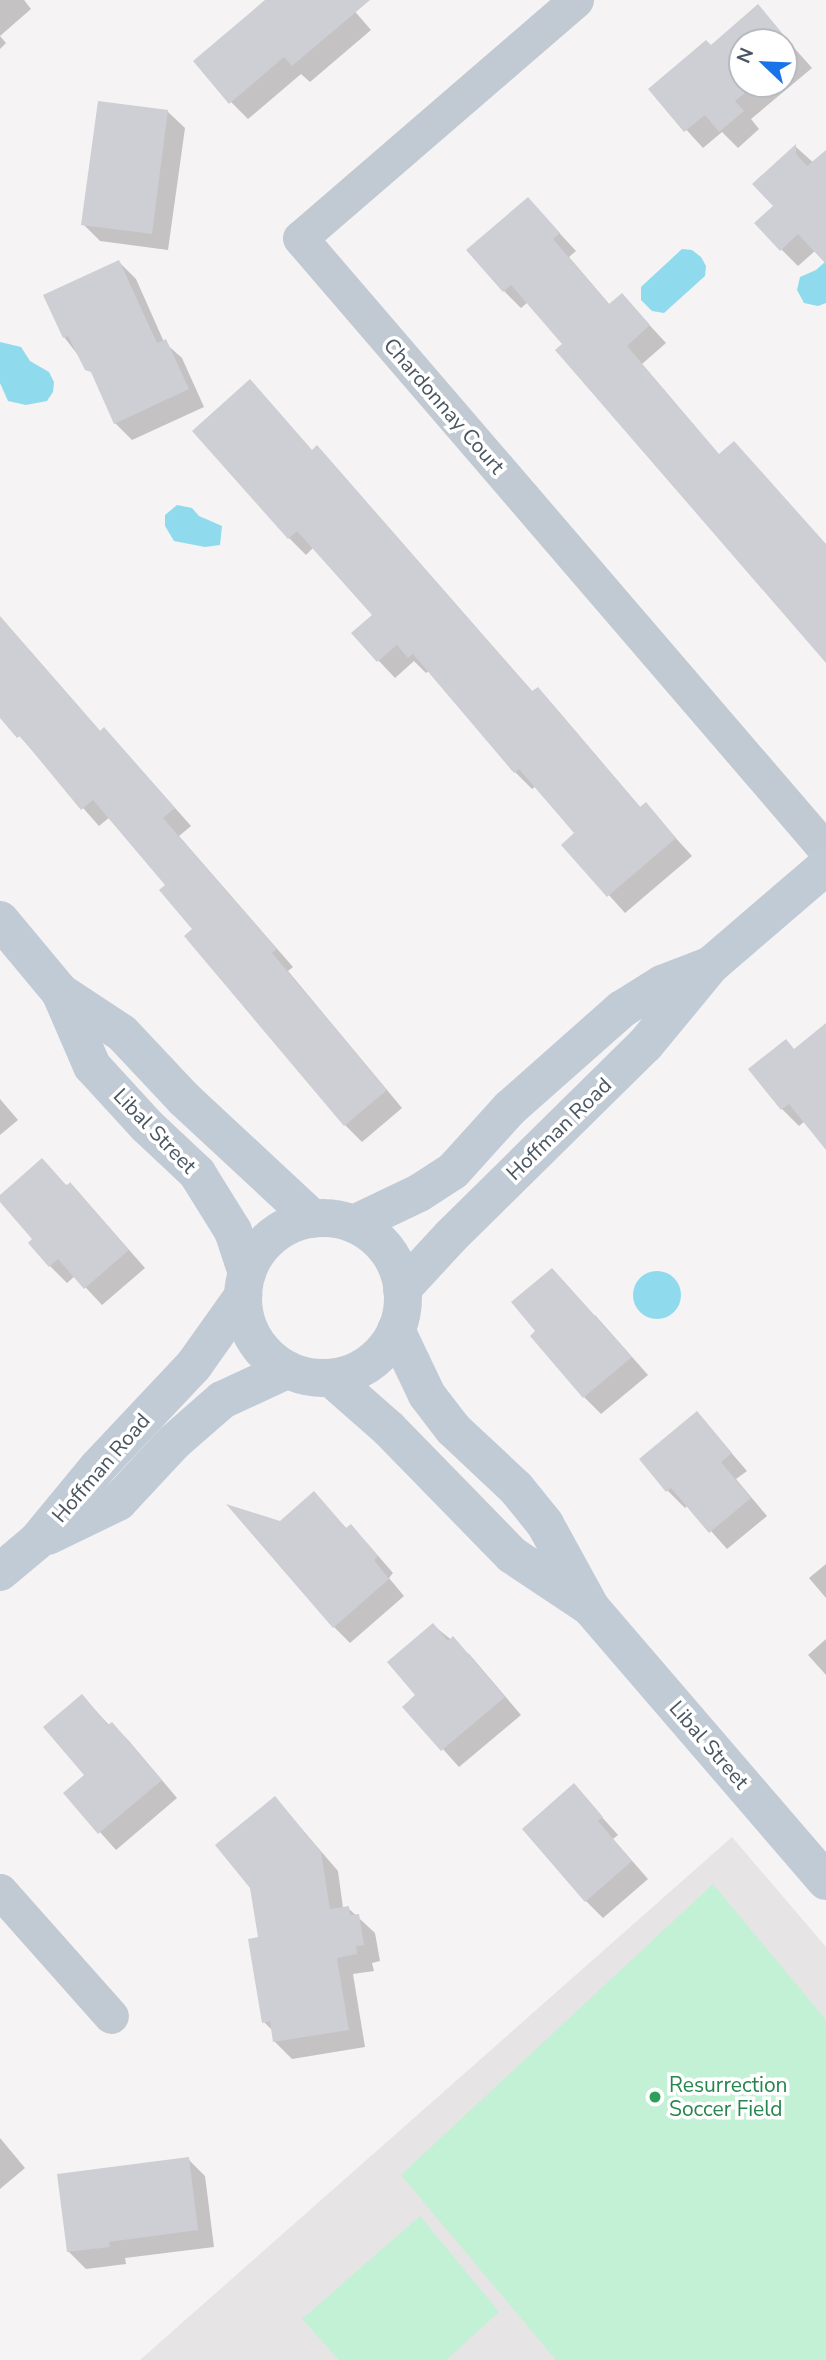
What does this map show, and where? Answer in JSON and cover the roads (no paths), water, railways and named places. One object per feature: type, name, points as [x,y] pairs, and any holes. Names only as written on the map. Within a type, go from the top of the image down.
[{"type":"street","name":"Chardonnay Court","points":[[576,0],[300,238],[826,850]]},
{"type":"street","name":"Hoffman Road","points":[[402,1289],[451,1236],[645,1045],[711,965],[826,866]]},
{"type":"street","name":"Libal Street","points":[[0,920],[60,992],[92,1066],[147,1126],[197,1173],[233,1231],[245,1285]]},
{"type":"street","name":"Hoffman Road","points":[[354,1224],[419,1193],[453,1171],[510,1108],[622,1009],[662,984],[711,965]]},
{"type":"street","name":"Libal Street","points":[[60,992],[122,1032],[184,1099],[313,1219]]},
{"type":"street","points":[[313,1219],[334,1219],[354,1224],[373,1235],[387,1250],[398,1269],[402,1310],[396,1330],[385,1348],[370,1363],[331,1378],[308,1377],[287,1370],[268,1357],[254,1339],[246,1318],[245,1285],[257,1253],[272,1236],[291,1224],[313,1219]]},
{"type":"street","name":"Hoffman Road","points":[[0,1572],[37,1541],[98,1467],[194,1365],[245,1285]]},
{"type":"street","name":"Libal Street","points":[[396,1330],[427,1395],[453,1429],[516,1488],[545,1524],[591,1608],[826,1881]]},
{"type":"street","name":"Hoffman Road","points":[[37,1541],[118,1502],[174,1443],[222,1400],[287,1370]]},
{"type":"street","name":"Libal Street","points":[[331,1378],[389,1429],[512,1555],[591,1608]]},
{"type":"street","points":[[0,1891],[111,2016]]},
{"type":"water","points":[[682,249],[692,250],[701,257],[706,266],[705,276],[664,313],[652,311],[641,300],[641,287]]},
{"type":"water","points":[[826,261],[826,303],[818,306],[804,303],[797,290],[800,277],[816,270]]},
{"type":"water","points":[[0,342],[21,347],[30,361],[49,372],[54,382],[53,392],[47,401],[26,405],[8,401],[0,383]]},
{"type":"water","points":[[177,505],[192,508],[199,516],[222,526],[220,545],[205,547],[174,541],[165,526],[165,515]]},
{"type":"water","points":[[657,1271],[674,1278],[681,1295],[674,1312],[657,1319],[640,1312],[633,1295],[640,1278]]},
{"type":"place","name":"Resurrection Soccer Field","points":[[655,2097]]}]
